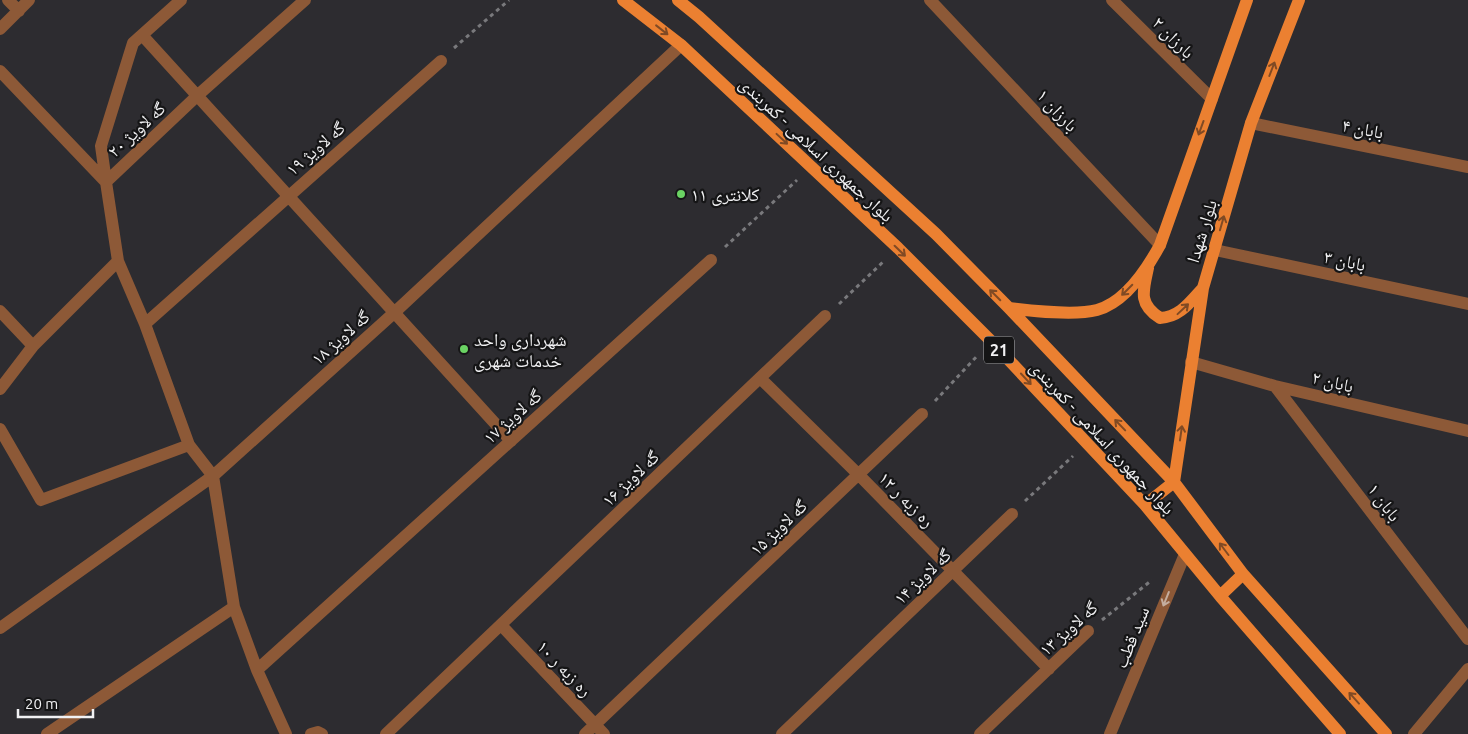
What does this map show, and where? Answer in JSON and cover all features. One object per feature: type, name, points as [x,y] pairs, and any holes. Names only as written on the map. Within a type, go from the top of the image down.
[{"type":"main road","name":"بلوار جمهوری اسلامی - کمربندی","points":[[623,0],[681,45],[898,248],[991,341],[1145,505],[1220,596],[1340,734]]},
{"type":"main road","name":"بلوار جمهوری اسلامی - کمربندی","points":[[678,0],[699,17],[936,234],[1009,308],[1174,482],[1243,574],[1386,734]]},
{"type":"main road","name":"بلوار شهدا","points":[[1009,308],[1053,313],[1097,310],[1118,298],[1148,268],[1160,245],[1247,0]]},
{"type":"main road","name":"بلوار شهدا","points":[[1174,482],[1202,288],[1215,250],[1251,123],[1299,0]]},
{"type":"main road","points":[[1148,268],[1142,293],[1146,307],[1160,318],[1172,318],[1181,312],[1202,288]]},
{"type":"main road","points":[[1145,505],[1174,482]]},
{"type":"main road","points":[[1220,596],[1243,574]]},
{"type":"street","points":[[8,0],[19,11]]},
{"type":"street","points":[[0,29],[29,0]]},
{"type":"street","points":[[181,0],[133,43],[101,146],[106,182],[118,260],[145,324],[189,445],[213,476],[234,607],[257,670],[286,734]]},
{"type":"street","name":"گه لاویژ ۲۰","points":[[0,71],[106,182],[198,95],[305,0]]},
{"type":"street","name":"بارزان ۱","points":[[930,0],[1160,245]]},
{"type":"street","name":"بارزان ۲","points":[[1112,0],[1212,99]]},
{"type":"street","points":[[142,35],[289,194],[511,441]]},
{"type":"street","name":"گه لاویژ ۱۸","points":[[0,628],[213,476],[395,312],[681,45]]},
{"type":"street","name":"۱۹ گه لاویژ","points":[[145,324],[441,60]]},
{"type":"street","name":"بابان ۴","points":[[1251,123],[1468,167]]},
{"type":"street","name":"بابان ۳","points":[[1215,250],[1468,304]]},
{"type":"street","points":[[0,389],[33,346],[118,260]]},
{"type":"street","name":"گه لاویژ ۱۷","points":[[257,670],[711,260]]},
{"type":"street","points":[[0,311],[33,346]]},
{"type":"street","name":"۱۶ گه لاویژ","points":[[386,734],[825,316]]},
{"type":"street","name":"بابان ۲","points":[[1191,362],[1275,386],[1468,431]]},
{"type":"street","name":"ره زبه ر ۱۲","points":[[760,378],[859,475],[1049,669]]},
{"type":"street","name":"بابان ۱","points":[[1275,386],[1468,639]]},
{"type":"street","name":"گه لاویژ ۱۵","points":[[585,734],[600,729],[922,414]]},
{"type":"street","points":[[0,430],[41,500],[189,445]]},
{"type":"street","name":"گه لاویژ ۱۴","points":[[782,734],[1012,514]]},
{"type":"street","name":"سید قطب","points":[[1110,734],[1185,554]]},
{"type":"street","points":[[47,734],[234,607]]},
{"type":"street","name":"ره زبه ر ۱۰","points":[[500,625],[600,729]]},
{"type":"street","name":"گه لاویژ ۱۳","points":[[980,734],[1088,631]]},
{"type":"street","points":[[1414,734],[1468,669]]},
{"type":"street","points":[[311,734],[318,732],[322,734]]},
{"type":"path","points":[[441,60],[509,0]]},
{"type":"path","points":[[711,260],[811,166]]},
{"type":"path","points":[[825,316],[898,248]]},
{"type":"path","points":[[922,414],[991,341]]},
{"type":"path","points":[[1012,514],[1086,443]]},
{"type":"path","name":"گه لاویژ ۱۳","points":[[1088,631],[1155,578]]},
{"type":"place","name":"کلانتری ۱۱","points":[[681,194]]},
{"type":"place","name":"شهرداری واحد خدمات شهری","points":[[464,349]]}]
